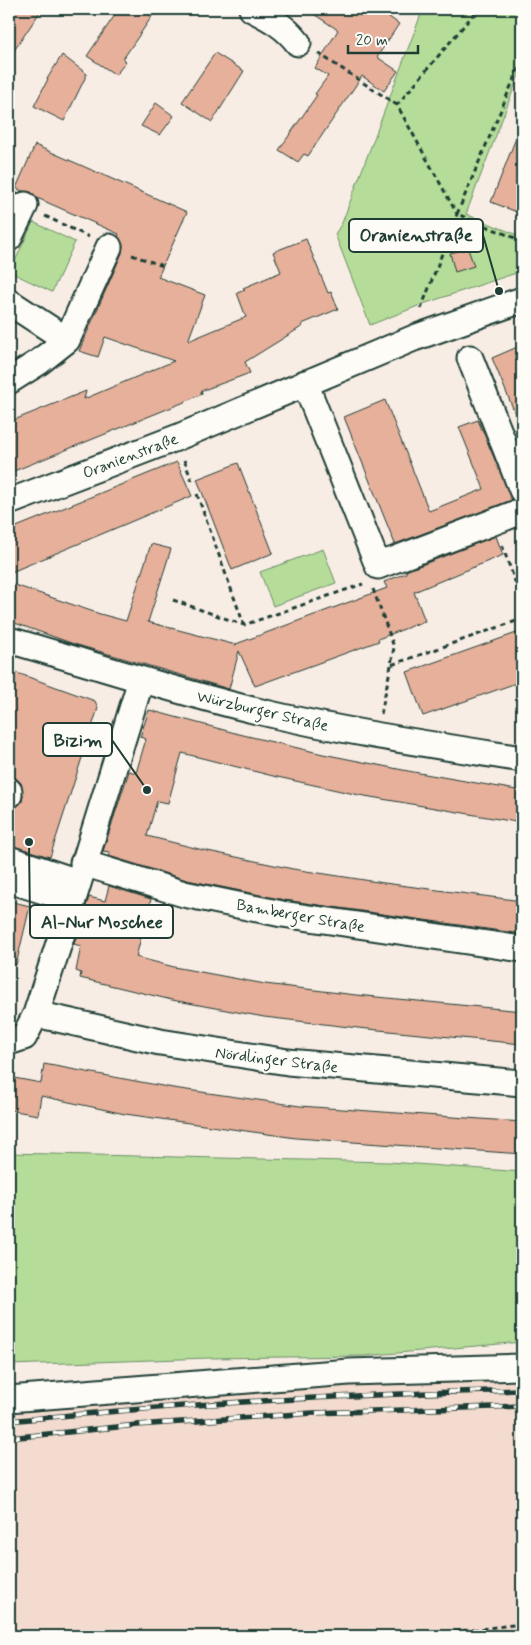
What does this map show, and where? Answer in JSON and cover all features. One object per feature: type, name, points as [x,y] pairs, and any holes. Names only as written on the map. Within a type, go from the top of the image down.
[{"type":"street","points":[[252,9],[278,22],[298,43]]},
{"type":"street","points":[[9,238],[25,205]]},
{"type":"street","points":[[9,381],[40,362],[67,340],[109,247]]},
{"type":"street","name":"Oranienstraße","points":[[9,502],[176,438],[305,382],[414,338],[522,300]]},
{"type":"street","points":[[9,302],[67,340]]},
{"type":"street","points":[[470,358],[522,490]]},
{"type":"street","points":[[305,382],[378,566],[522,511]]},
{"type":"street","name":"Würzburger Straße","points":[[9,640],[141,680],[258,711],[378,736],[522,759]]},
{"type":"street","points":[[16,1040],[36,1014],[141,680]]},
{"type":"street","points":[[9,860],[78,882]]},
{"type":"street","points":[[9,880],[78,882]]},
{"type":"street","name":"Bamberger Straße","points":[[78,882],[184,894],[282,914],[522,949]]},
{"type":"street","name":"Nördlinger Straße","points":[[36,1014],[160,1042],[288,1062],[522,1082]]},
{"type":"street","points":[[9,1399],[349,1372],[522,1367]]},
{"type":"path","points":[[397,105],[478,9]]},
{"type":"path","points":[[298,43],[324,56],[397,105],[456,214],[522,241]]},
{"type":"path","points":[[414,338],[419,314],[456,214],[522,60]]},
{"type":"path","points":[[197,494],[244,625]]},
{"type":"path","points":[[494,523],[522,601]]},
{"type":"path","points":[[173,600],[244,625],[370,582],[394,647],[378,736]]},
{"type":"path","points":[[391,665],[522,620]]},
{"type":"path","points":[[419,1636],[522,1624]]},
{"type":"shaded area","points":[[522,1380],[522,1636],[9,1636],[9,1411],[248,1387]]},
{"type":"green space","points":[[423,9],[522,9],[522,67],[466,214],[522,237],[522,271],[423,304],[370,325],[335,234],[342,223]]},
{"type":"green space","points":[[33,222],[75,242],[52,292],[10,272]]},
{"type":"green space","points":[[323,549],[336,583],[273,606],[260,572]]},
{"type":"green space","points":[[9,1153],[389,1162],[522,1172],[522,1342],[363,1356],[209,1358],[9,1365]]},
{"type":"building","points":[[9,9],[42,9],[9,58]]},
{"type":"building","points":[[119,9],[157,9],[123,59],[126,61],[116,75],[87,56]]},
{"type":"building","points":[[306,9],[378,9],[399,24],[377,57],[398,71],[384,91],[362,76],[308,156],[304,154],[298,162],[279,150],[328,76],[315,68],[338,30]]},
{"type":"building","points":[[215,53],[244,71],[212,122],[182,102]]},
{"type":"building","points":[[62,55],[87,74],[64,121],[34,106],[47,79]]},
{"type":"building","points":[[156,103],[174,116],[160,135],[141,126]]},
{"type":"building","points":[[522,125],[522,214],[491,202]]},
{"type":"building","points":[[35,145],[187,212],[158,277],[205,295],[188,341],[246,317],[237,293],[245,290],[243,288],[281,272],[273,252],[306,239],[328,293],[331,292],[338,309],[302,324],[303,326],[245,362],[250,373],[201,391],[202,394],[182,403],[9,473],[9,422],[86,391],[84,399],[174,361],[105,337],[98,357],[79,351],[122,253],[123,245],[118,236],[119,234],[37,198],[31,192],[16,188]]},
{"type":"building","points":[[468,249],[474,266],[455,272],[450,253]]},
{"type":"building","points":[[522,345],[522,430],[492,358]]},
{"type":"building","points":[[385,400],[429,511],[484,489],[459,427],[478,420],[512,500],[395,544],[344,417]]},
{"type":"building","points":[[177,462],[192,496],[9,573],[9,530]]},
{"type":"building","points":[[238,463],[273,553],[232,570],[197,479]]},
{"type":"building","points":[[496,536],[503,555],[414,592],[425,621],[378,639],[379,641],[255,686],[239,651],[229,689],[74,644],[9,621],[9,583],[126,621],[151,544],[171,549],[148,622],[236,645],[387,588],[384,582],[406,573],[406,571]]},
{"type":"building","points":[[522,631],[522,681],[423,716],[407,672]]},
{"type":"building","points":[[9,670],[95,701],[98,708],[50,857],[9,845],[9,831],[16,807],[22,802],[23,795],[21,783],[16,778],[9,777]]},
{"type":"building","points":[[149,710],[323,754],[522,791],[522,823],[359,795],[182,753],[168,803],[157,801],[147,836],[293,869],[522,901],[522,934],[284,900],[187,880],[109,856],[110,852],[103,851],[129,771],[136,773],[146,739],[140,737]]},
{"type":"building","points":[[109,886],[151,899],[136,957],[174,967],[265,984],[522,1011],[522,1044],[264,1017],[172,1000],[80,978],[81,973],[76,971],[81,946],[74,944],[89,897],[105,901]]},
{"type":"building","points":[[9,901],[30,906],[16,965],[9,964]]},
{"type":"building","points":[[44,1064],[173,1088],[300,1106],[522,1122],[522,1154],[296,1138],[125,1114],[41,1096],[38,1115],[9,1110],[9,1077],[41,1083]]},
{"type":"railway","points":[[9,1421],[266,1401],[522,1390]]},
{"type":"railway","points":[[9,1438],[137,1425],[313,1413],[522,1406]]},
{"type":"place","name":"Oranienstraße","points":[[499,291]]},
{"type":"place","name":"Bizim","points":[[147,790]]},
{"type":"place","name":"Al-Nur Moschee","points":[[29,842]]}]
